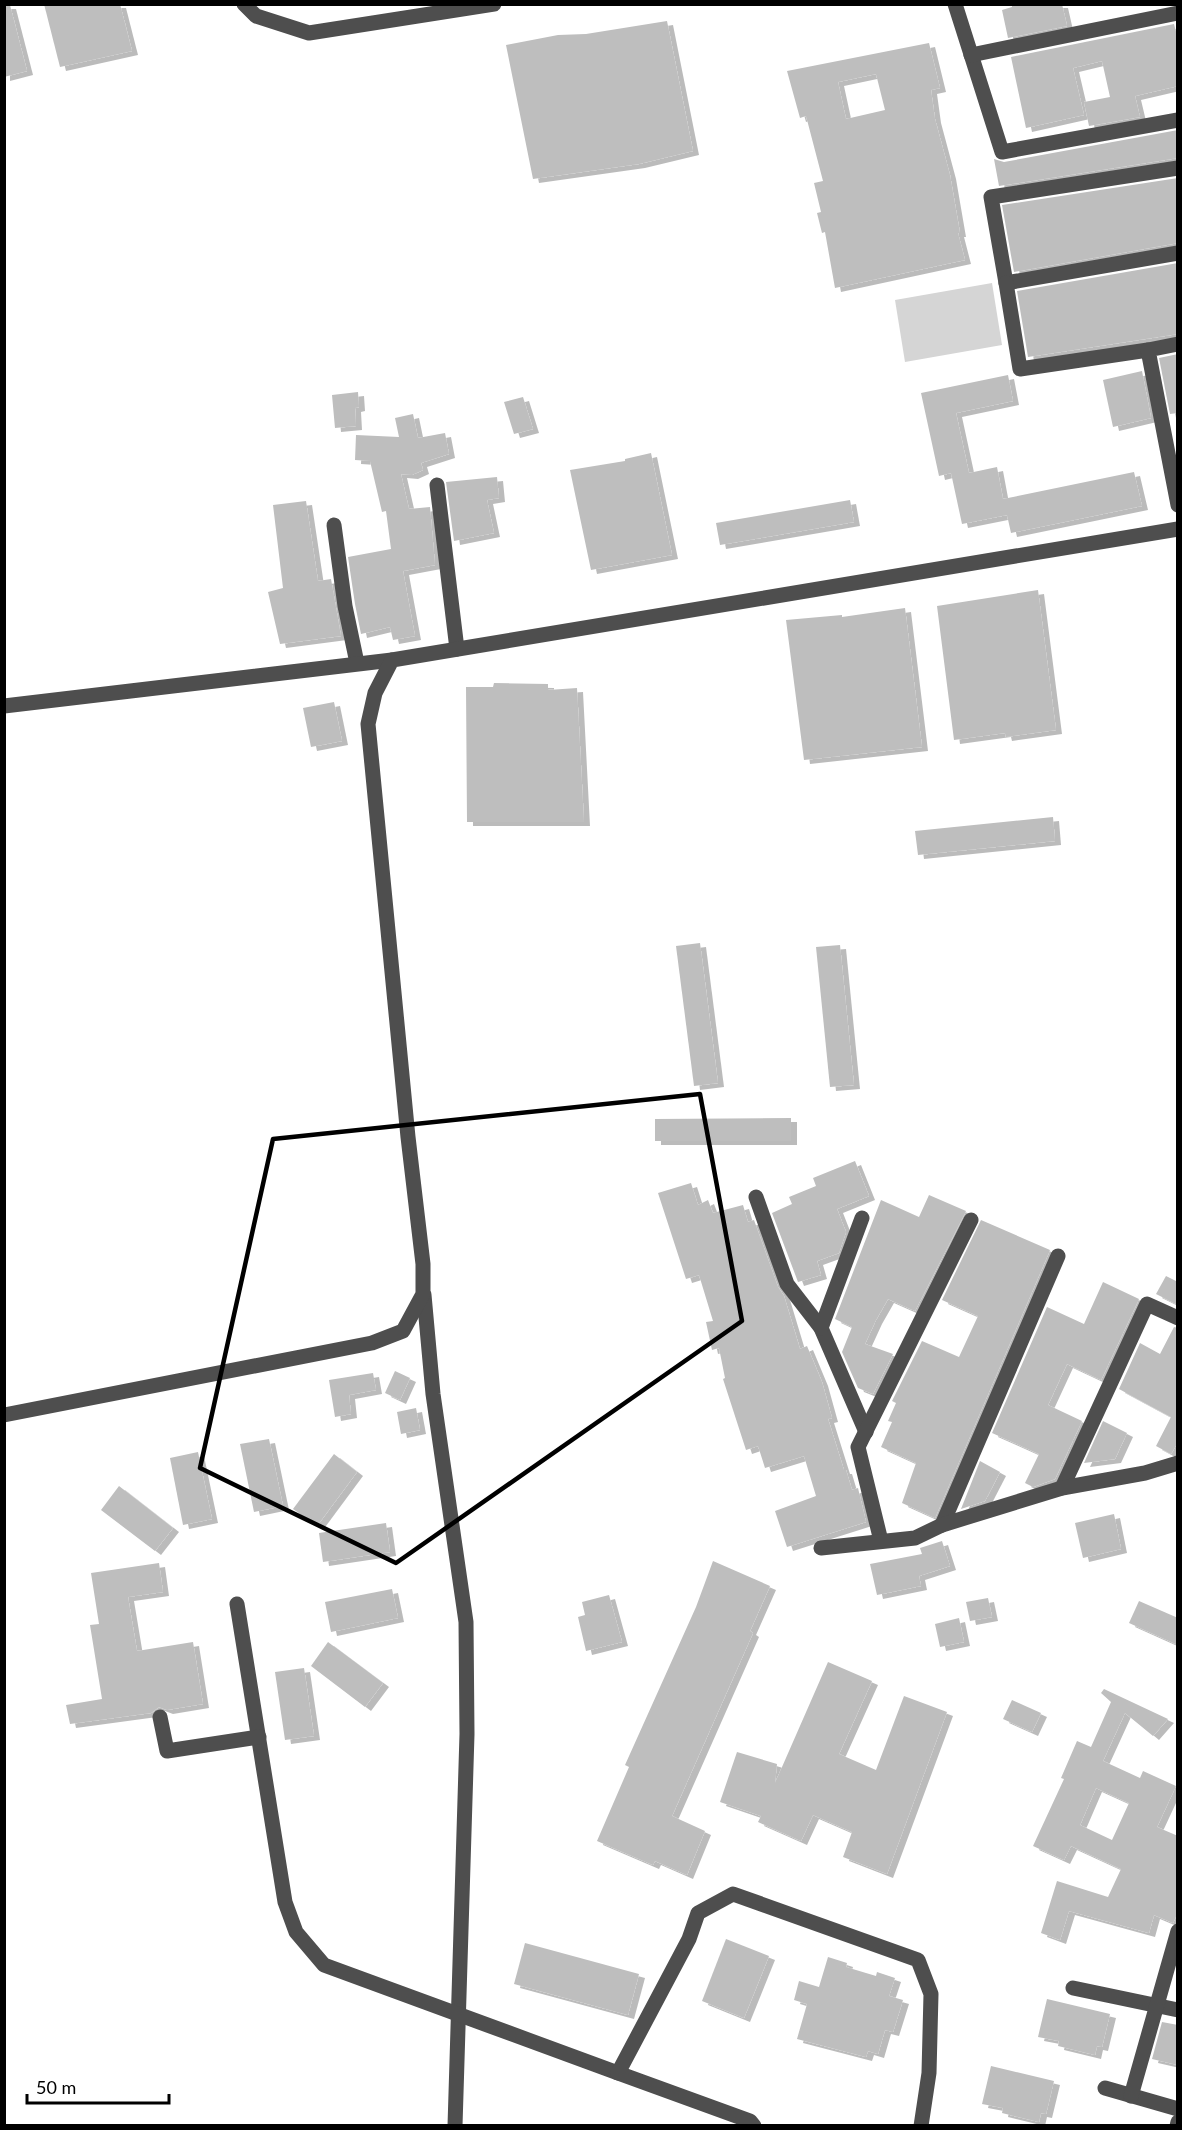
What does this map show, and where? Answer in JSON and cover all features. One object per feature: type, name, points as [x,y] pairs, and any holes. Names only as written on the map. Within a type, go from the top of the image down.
[{"type":"street","points":[[244,4],[256,16],[309,33],[420,10],[494,4]]},
{"type":"street","points":[[955,4],[1002,152],[1178,120]]},
{"type":"street","points":[[971,55],[1178,13]]},
{"type":"street","points":[[1178,168],[991,197],[1020,369],[1178,344]]},
{"type":"street","points":[[1006,283],[1178,253]]},
{"type":"street","points":[[1148,350],[1178,505]]},
{"type":"street","points":[[437,485],[457,649]]},
{"type":"street","points":[[334,525],[345,606],[357,663]]},
{"type":"street","points":[[4,706],[392,660],[1178,530]]},
{"type":"street","points":[[392,660],[375,693],[368,724],[408,1137],[423,1264],[423,1294],[433,1394],[466,1622],[466,1734],[455,2126]]},
{"type":"street","points":[[756,1197],[787,1284],[820,1328],[866,1432]]},
{"type":"street","points":[[820,1328],[862,1218]]},
{"type":"street","points":[[881,1541],[858,1447],[971,1220]]},
{"type":"street","points":[[942,1525],[1058,1257]]},
{"type":"street","points":[[4,1415],[372,1343],[403,1331],[423,1294]]},
{"type":"street","points":[[1062,1488],[1147,1304],[1178,1318]]},
{"type":"street","points":[[821,1548],[915,1538],[942,1525],[1062,1488],[1144,1473],[1178,1463]]},
{"type":"street","points":[[237,1604],[285,1902],[296,1932],[324,1965],[750,2121],[754,2126]]},
{"type":"street","points":[[160,1717],[167,1751],[259,1737]]},
{"type":"street","points":[[618,2073],[689,1939],[698,1913],[733,1894],[918,1960],[931,1994],[929,2073],[921,2126]]},
{"type":"street","points":[[1131,2096],[1178,1931]]},
{"type":"street","points":[[1073,1988],[1178,2010]]},
{"type":"street","points":[[1105,2088],[1178,2109]]},
{"type":"highlighted area","points":[[700,1094],[742,1321],[396,1563],[200,1468],[273,1139]]},
{"type":"shaded area","points":[[992,283],[1002,345],[905,362],[895,300]]},
{"type":"building","points":[[44,4],[120,4],[132,51],[60,67]]},
{"type":"building","points":[[1012,4],[1062,4],[1067,26],[1008,38],[1002,10],[1012,7]]},
{"type":"building","points":[[4,5],[10,5],[27,71],[4,77]]},
{"type":"building","points":[[667,21],[693,151],[639,164],[533,179],[506,45],[558,35],[586,34]]},
{"type":"building","points":[[1174,24],[1178,40],[1178,86],[1135,96],[1140,117],[1089,126],[1084,102],[1110,97],[1102,61],[1073,68],[1084,115],[1026,128],[1011,57]]},
{"type":"building","points":[[929,43],[940,88],[931,90],[935,119],[950,175],[960,233],[958,233],[965,260],[835,288],[825,232],[822,233],[817,213],[821,212],[814,183],[823,181],[806,116],[800,118],[787,71]],"holes":[[[876,74],[885,110],[846,119],[838,82]]]},
{"type":"building","points":[[1178,130],[1178,158],[999,186],[994,159],[1004,162]]},
{"type":"building","points":[[1178,178],[1178,243],[1014,272],[1002,205]]},
{"type":"building","points":[[1178,263],[1178,334],[1028,357],[1017,291]]},
{"type":"building","points":[[1178,354],[1178,413],[1170,414],[1159,358]]},
{"type":"building","points":[[1142,371],[1151,418],[1113,427],[1103,380]]},
{"type":"building","points":[[1008,375],[1013,401],[956,413],[969,473],[997,467],[1003,499],[1134,472],[1142,506],[1011,533],[1007,515],[962,524],[951,473],[939,476],[921,393]]},
{"type":"building","points":[[358,392],[359,407],[355,408],[356,426],[335,428],[332,395]]},
{"type":"building","points":[[523,397],[533,429],[514,434],[504,402]]},
{"type":"building","points":[[413,414],[418,438],[445,433],[449,454],[421,463],[423,470],[412,475],[401,474],[409,509],[430,507],[435,565],[403,571],[415,636],[393,640],[390,627],[361,634],[355,604],[348,557],[391,549],[386,511],[382,512],[370,461],[355,460],[356,435],[399,437],[395,418]]},
{"type":"building","points":[[651,453],[672,555],[591,570],[570,470],[625,461],[625,459]]},
{"type":"building","points":[[497,477],[499,498],[487,500],[494,533],[454,541],[446,482]]},
{"type":"building","points":[[850,500],[854,522],[720,545],[716,523]]},
{"type":"building","points":[[306,501],[318,581],[331,579],[341,636],[280,644],[268,592],[283,588],[273,505]]},
{"type":"building","points":[[1038,590],[1056,730],[1006,737],[1005,733],[954,740],[937,606]]},
{"type":"building","points":[[905,608],[922,747],[804,760],[786,620],[842,615],[842,617]]},
{"type":"building","points":[[494,683],[548,684],[548,690],[577,688],[584,822],[467,822],[466,687],[493,687]]},
{"type":"building","points":[[334,702],[342,741],[311,747],[303,708]]},
{"type":"building","points":[[1053,817],[1055,841],[918,855],[915,831]]},
{"type":"building","points":[[700,943],[718,1083],[694,1086],[676,946]]},
{"type":"building","points":[[840,945],[854,1085],[830,1087],[816,947]]},
{"type":"building","points":[[791,1118],[791,1141],[655,1141],[655,1119]]},
{"type":"building","points":[[855,1161],[869,1196],[837,1209],[846,1232],[839,1253],[817,1261],[821,1275],[798,1282],[772,1213],[792,1204],[789,1197],[816,1186],[813,1178]]},
{"type":"building","points":[[691,1183],[698,1205],[708,1200],[713,1213],[743,1205],[748,1222],[754,1220],[778,1287],[784,1296],[800,1349],[807,1346],[822,1382],[832,1418],[828,1419],[844,1470],[846,1470],[852,1490],[858,1488],[866,1522],[787,1547],[775,1511],[816,1496],[804,1456],[765,1468],[758,1446],[746,1450],[723,1379],[725,1378],[719,1348],[712,1350],[706,1322],[713,1321],[699,1275],[686,1279],[658,1193]]},
{"type":"building","points":[[929,1195],[966,1211],[915,1311],[888,1299],[876,1320],[865,1344],[893,1354],[873,1394],[858,1388],[842,1352],[852,1327],[835,1319],[881,1200],[919,1217]]},
{"type":"building","points":[[981,1220],[1050,1250],[935,1518],[902,1503],[916,1463],[881,1447],[892,1422],[888,1421],[896,1403],[892,1401],[922,1341],[959,1357],[978,1316],[942,1300]]},
{"type":"building","points":[[1166,1276],[1178,1282],[1178,1305],[1156,1294]]},
{"type":"building","points":[[1103,1282],[1139,1299],[1101,1380],[1067,1364],[1048,1405],[1082,1421],[1055,1479],[1033,1487],[1025,1483],[1039,1454],[992,1433],[1047,1307],[1084,1324]]},
{"type":"building","points":[[1174,1327],[1178,1328],[1178,1442],[1171,1454],[1156,1446],[1171,1417],[1119,1389],[1140,1343],[1160,1354]]},
{"type":"building","points":[[395,1371],[410,1378],[400,1400],[385,1393]]},
{"type":"building","points":[[373,1373],[376,1390],[349,1395],[351,1414],[335,1417],[329,1380]]},
{"type":"building","points":[[416,1408],[420,1430],[401,1434],[397,1412]]},
{"type":"building","points":[[1103,1421],[1127,1433],[1115,1459],[1084,1463]]},
{"type":"building","points":[[269,1439],[283,1506],[254,1512],[240,1444]]},
{"type":"building","points":[[198,1452],[212,1519],[183,1525],[170,1458]]},
{"type":"building","points":[[334,1454],[357,1472],[317,1526],[293,1509]]},
{"type":"building","points":[[980,1461],[1000,1472],[985,1501],[961,1509]]},
{"type":"building","points":[[119,1486],[173,1528],[155,1551],[101,1510]]},
{"type":"building","points":[[1114,1514],[1121,1549],[1083,1558],[1075,1523]]},
{"type":"building","points":[[386,1523],[390,1552],[323,1562],[319,1533]]},
{"type":"building","points":[[942,1541],[950,1566],[919,1576],[921,1586],[877,1595],[870,1564],[922,1554],[920,1548]]},
{"type":"building","points":[[713,1561],[770,1586],[750,1631],[753,1633],[672,1816],[705,1831],[687,1875],[655,1861],[653,1865],[597,1841],[629,1767],[625,1765],[696,1607]]},
{"type":"building","points":[[159,1563],[163,1592],[128,1597],[137,1651],[193,1642],[203,1704],[167,1710],[159,1707],[151,1713],[70,1724],[66,1705],[102,1699],[90,1625],[99,1624],[91,1573]]},
{"type":"building","points":[[392,1589],[398,1618],[331,1632],[325,1602]]},
{"type":"building","points":[[609,1595],[622,1642],[586,1651],[578,1617],[585,1615],[582,1602]]},
{"type":"building","points":[[988,1598],[992,1617],[970,1621],[966,1602]]},
{"type":"building","points":[[1139,1601],[1178,1618],[1178,1645],[1129,1623]]},
{"type":"building","points":[[959,1618],[964,1642],[940,1647],[935,1624]]},
{"type":"building","points":[[328,1642],[383,1683],[365,1707],[311,1666]]},
{"type":"building","points":[[828,1662],[872,1681],[839,1754],[876,1770],[904,1696],[947,1712],[887,1874],[843,1857],[852,1832],[813,1815],[801,1841],[758,1822],[761,1816],[720,1802],[737,1752],[777,1764],[775,1783]]},
{"type":"building","points":[[304,1668],[314,1736],[285,1740],[275,1672]]},
{"type":"building","points":[[1104,1689],[1168,1719],[1153,1736],[1125,1713],[1103,1761],[1140,1778],[1143,1771],[1176,1786],[1157,1827],[1178,1836],[1178,1912],[1173,1923],[1154,1915],[1149,1933],[1069,1911],[1060,1940],[1041,1933],[1057,1881],[1108,1897],[1121,1869],[1071,1846],[1064,1860],[1033,1846],[1064,1779],[1061,1778],[1077,1741],[1091,1747],[1111,1702],[1101,1693]],"holes":[[[1096,1788],[1129,1803],[1112,1840],[1080,1825]]]},
{"type":"building","points":[[1012,1700],[1041,1713],[1032,1732],[1003,1719]]},
{"type":"building","points":[[726,1939],[769,1956],[744,2018],[702,2001]]},
{"type":"building","points":[[525,1943],[639,1974],[628,2015],[514,1984]]},
{"type":"building","points":[[828,1957],[847,1963],[846,1967],[876,1976],[877,1972],[895,1978],[889,1996],[903,2000],[893,2032],[885,2030],[878,2054],[868,2051],[866,2057],[797,2039],[807,2004],[794,2000],[799,1981],[819,1987]]},
{"type":"building","points":[[1047,1999],[1110,2014],[1102,2047],[1097,2046],[1095,2055],[1058,2046],[1059,2041],[1038,2037]]},
{"type":"building","points":[[1162,2022],[1178,2025],[1178,2065],[1152,2059]]},
{"type":"building","points":[[991,2066],[1054,2081],[1046,2114],[1041,2113],[1039,2122],[1002,2113],[1003,2108],[982,2104]]}]
